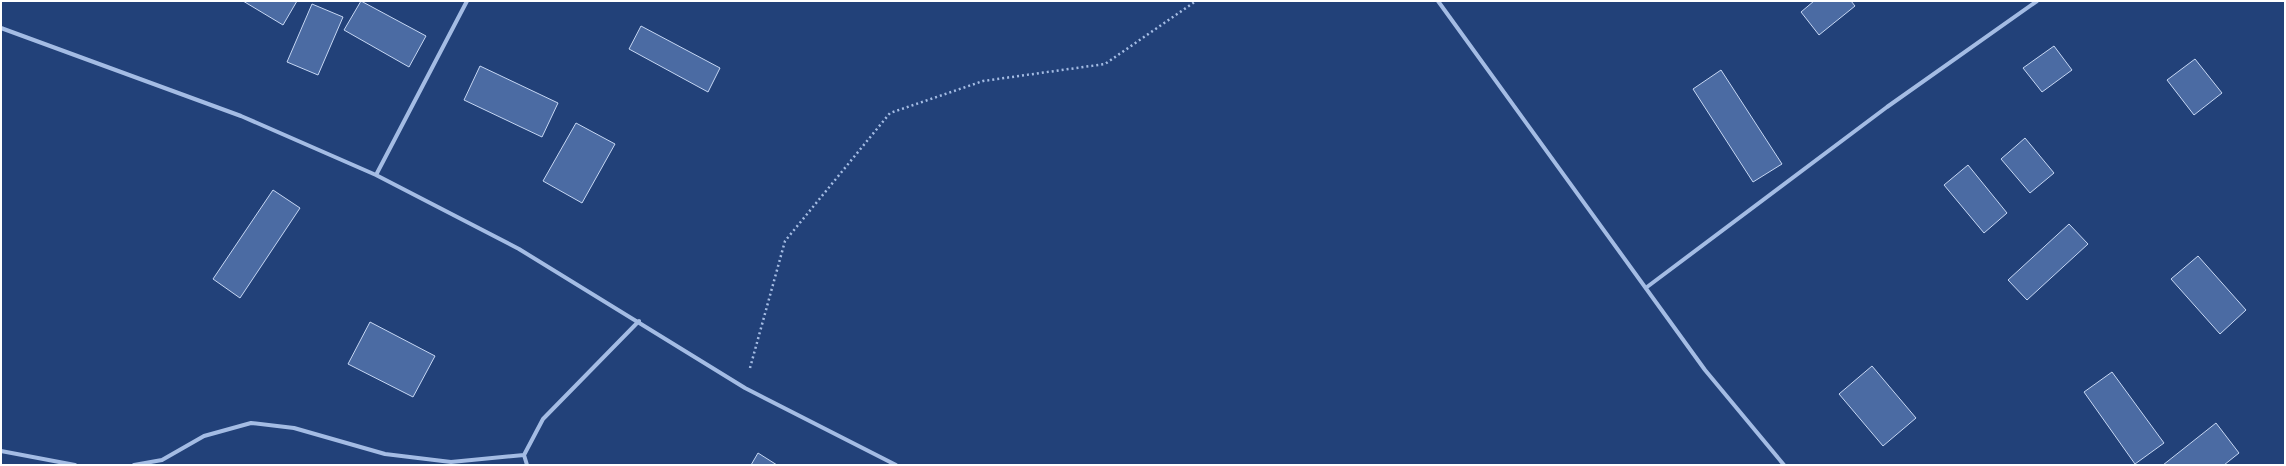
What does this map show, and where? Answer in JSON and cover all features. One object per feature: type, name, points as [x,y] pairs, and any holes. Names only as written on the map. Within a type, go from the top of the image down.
[{"type":"street","points":[[376,175],[467,1]]},
{"type":"street","points":[[1438,1],[1705,370],[1784,465]]},
{"type":"street","points":[[1646,287],[1887,107],[2037,1]]},
{"type":"street","points":[[1,28],[241,116],[376,175],[519,249],[745,388],[896,465]]},
{"type":"street","points":[[527,465],[524,454],[543,419],[639,322]]},
{"type":"street","points":[[134,465],[162,460],[204,436],[251,423],[294,428],[385,454],[451,462],[524,454]]},
{"type":"street","points":[[1,451],[75,465]]},
{"type":"path","points":[[745,388],[785,241],[890,113],[983,81],[1105,64],[1196,1]]},
{"type":"building","points":[[243,1],[297,1],[283,25]]},
{"type":"building","points":[[361,1],[426,36],[409,67],[344,30]]},
{"type":"building","points":[[1814,1],[1851,1],[1855,6],[1819,35],[1801,12]]},
{"type":"building","points":[[312,4],[343,17],[318,75],[287,62]]},
{"type":"building","points":[[641,26],[720,68],[708,92],[629,49]]},
{"type":"building","points":[[2054,46],[2072,70],[2042,92],[2023,68]]},
{"type":"building","points":[[2195,59],[2222,93],[2194,115],[2167,80]]},
{"type":"building","points":[[480,66],[558,103],[542,137],[464,100]]},
{"type":"building","points":[[1721,70],[1782,164],[1753,182],[1693,89]]},
{"type":"building","points":[[576,123],[615,144],[582,203],[543,181]]},
{"type":"building","points":[[2025,138],[2054,173],[2030,193],[2001,159]]},
{"type":"building","points":[[1968,165],[2007,213],[1984,233],[1944,185]]},
{"type":"building","points":[[273,190],[300,208],[240,298],[213,279]]},
{"type":"building","points":[[2069,224],[2088,244],[2027,300],[2008,280]]},
{"type":"building","points":[[2198,256],[2246,310],[2220,334],[2171,279]]},
{"type":"building","points":[[370,322],[435,356],[413,397],[348,364]]},
{"type":"building","points":[[1872,366],[1916,418],[1883,446],[1839,394]]},
{"type":"building","points":[[2112,372],[2164,443],[2135,464],[2084,392]]},
{"type":"building","points":[[2216,423],[2239,453],[2224,465],[2163,465]]},
{"type":"building","points":[[758,453],[777,465],[751,465]]}]
